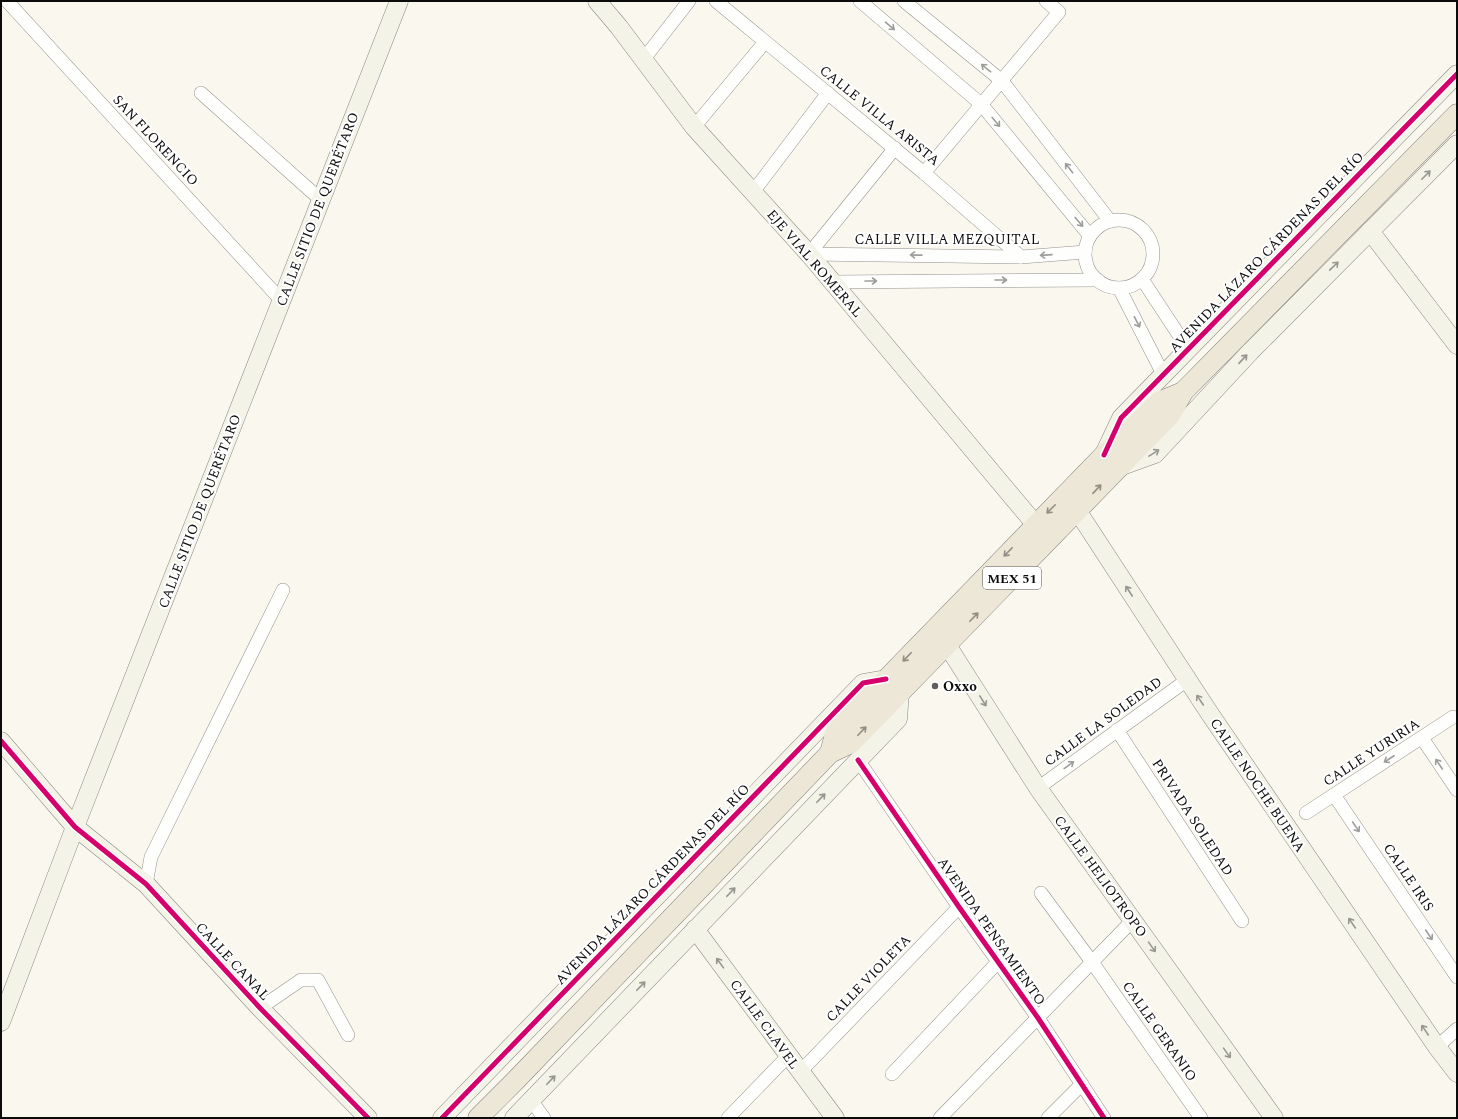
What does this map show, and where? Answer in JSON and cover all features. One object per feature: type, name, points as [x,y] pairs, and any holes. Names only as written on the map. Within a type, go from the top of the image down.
[{"type":"main road","name":"AVENIDA LÁZARO CÁRDENAS DEL RÍO","points":[[893,685],[934,629],[1035,524],[1066,494],[1170,415],[1183,392],[1457,114]]},
{"type":"main road","name":"AVENIDA LÁZARO CÁRDENAS DEL RÍO","points":[[478,1118],[830,753],[836,731],[893,685],[947,645],[1077,510],[1111,461]]},
{"type":"street","name":"SAN FLORENCIO","points":[[6,1],[281,300]]},
{"type":"street","name":"CALLE SITIO DE QUERÉTARO","points":[[1,1022],[75,827],[398,1]]},
{"type":"street","name":"EJE VIAL ROMERAL","points":[[597,1],[694,127],[809,254],[1035,524]]},
{"type":"street","points":[[609,1],[619,28]]},
{"type":"street","points":[[643,60],[689,1]]},
{"type":"street","name":"CALLE VILLA ARISTA","points":[[716,1],[924,172],[1021,257]]},
{"type":"street","points":[[860,1],[981,104],[1090,236]]},
{"type":"street","points":[[904,1],[1002,81],[1110,221]]},
{"type":"street","points":[[924,172],[1059,12],[1046,1]]},
{"type":"street","points":[[694,127],[765,42]]},
{"type":"street","name":"AVENIDA LÁZARO CÁRDENAS DEL RÍO","points":[[1457,74],[1121,418],[1111,461],[1155,454],[1251,351],[1457,144]]},
{"type":"street","points":[[201,93],[321,200]]},
{"type":"street","points":[[753,192],[828,93]]},
{"type":"street","points":[[809,254],[895,148]]},
{"type":"street","points":[[1125,220],[1136,224],[1145,232],[1151,242],[1153,250],[1152,262],[1147,273],[1142,279],[1132,285],[1120,288],[1108,286],[1098,280],[1090,271],[1085,252],[1090,236],[1098,227],[1110,221],[1125,220]]},
{"type":"street","points":[[1370,231],[1457,345]]},
{"type":"street","name":"CALLE VILLA MEZQUITAL","points":[[809,254],[1021,257],[1085,252]]},
{"type":"street","points":[[1142,279],[1188,349]]},
{"type":"street","points":[[832,282],[1098,280]]},
{"type":"street","points":[[1120,288],[1163,374]]},
{"type":"street","name":"CALLE NOCHE BUENA","points":[[1066,494],[1187,680],[1437,1047],[1457,1073]]},
{"type":"street","points":[[146,884],[151,857],[283,590]]},
{"type":"street","name":"CALLE HELIOTROPO","points":[[934,629],[947,645],[1038,788],[1274,1118]]},
{"type":"street","name":"CALLE LA SOLEDAD","points":[[1038,788],[1187,680]]},
{"type":"street","name":"AVENIDA LÁZARO CÁRDENAS DEL RÍO","points":[[442,1118],[863,683],[893,685]]},
{"type":"street","points":[[514,1118],[898,719],[893,685]]},
{"type":"street","name":"CALLE YURIRIA","points":[[1306,813],[1453,717]]},
{"type":"street","name":"PRIVADA SOLEDAD","points":[[1117,730],[1242,922]]},
{"type":"street","points":[[1422,738],[1457,790]]},
{"type":"street","name":"CALLE CANAL","points":[[1,741],[75,827],[146,884],[260,1008],[368,1118]]},
{"type":"street","name":"AVENIDA PENSAMIENTO","points":[[858,760],[959,907],[1038,1018],[1104,1118]]},
{"type":"street","name":"CALLE IRIS","points":[[1334,795],[1457,977]]},
{"type":"street","name":"CALLE GERANIO","points":[[1041,893],[1092,962],[1201,1118]]},
{"type":"street","name":"CALLE VIOLETA","points":[[800,1072],[959,907]]},
{"type":"street","points":[[940,1118],[1133,920]]},
{"type":"street","name":"CALLE CLAVEL","points":[[696,929],[835,1118]]},
{"type":"street","points":[[892,1074],[998,962]]},
{"type":"street","points":[[260,1008],[301,980],[318,980],[348,1035]]},
{"type":"street","points":[[1437,1047],[1457,1030]]},
{"type":"street","points":[[728,1118],[788,1056]]},
{"type":"street","points":[[1048,1118],[1082,1084]]},
{"type":"street","points":[[531,1100],[544,1118]]},
{"type":"cycle path","points":[[1104,455],[1121,418],[1457,74]]},
{"type":"cycle path","points":[[442,1118],[863,683],[886,679]]},
{"type":"cycle path","points":[[1,741],[75,827],[146,884],[260,1008],[368,1118]]},
{"type":"cycle path","points":[[858,760],[959,907],[1038,1018],[1104,1118]]},
{"type":"place","name":"Oxxo","points":[[935,686]]}]
